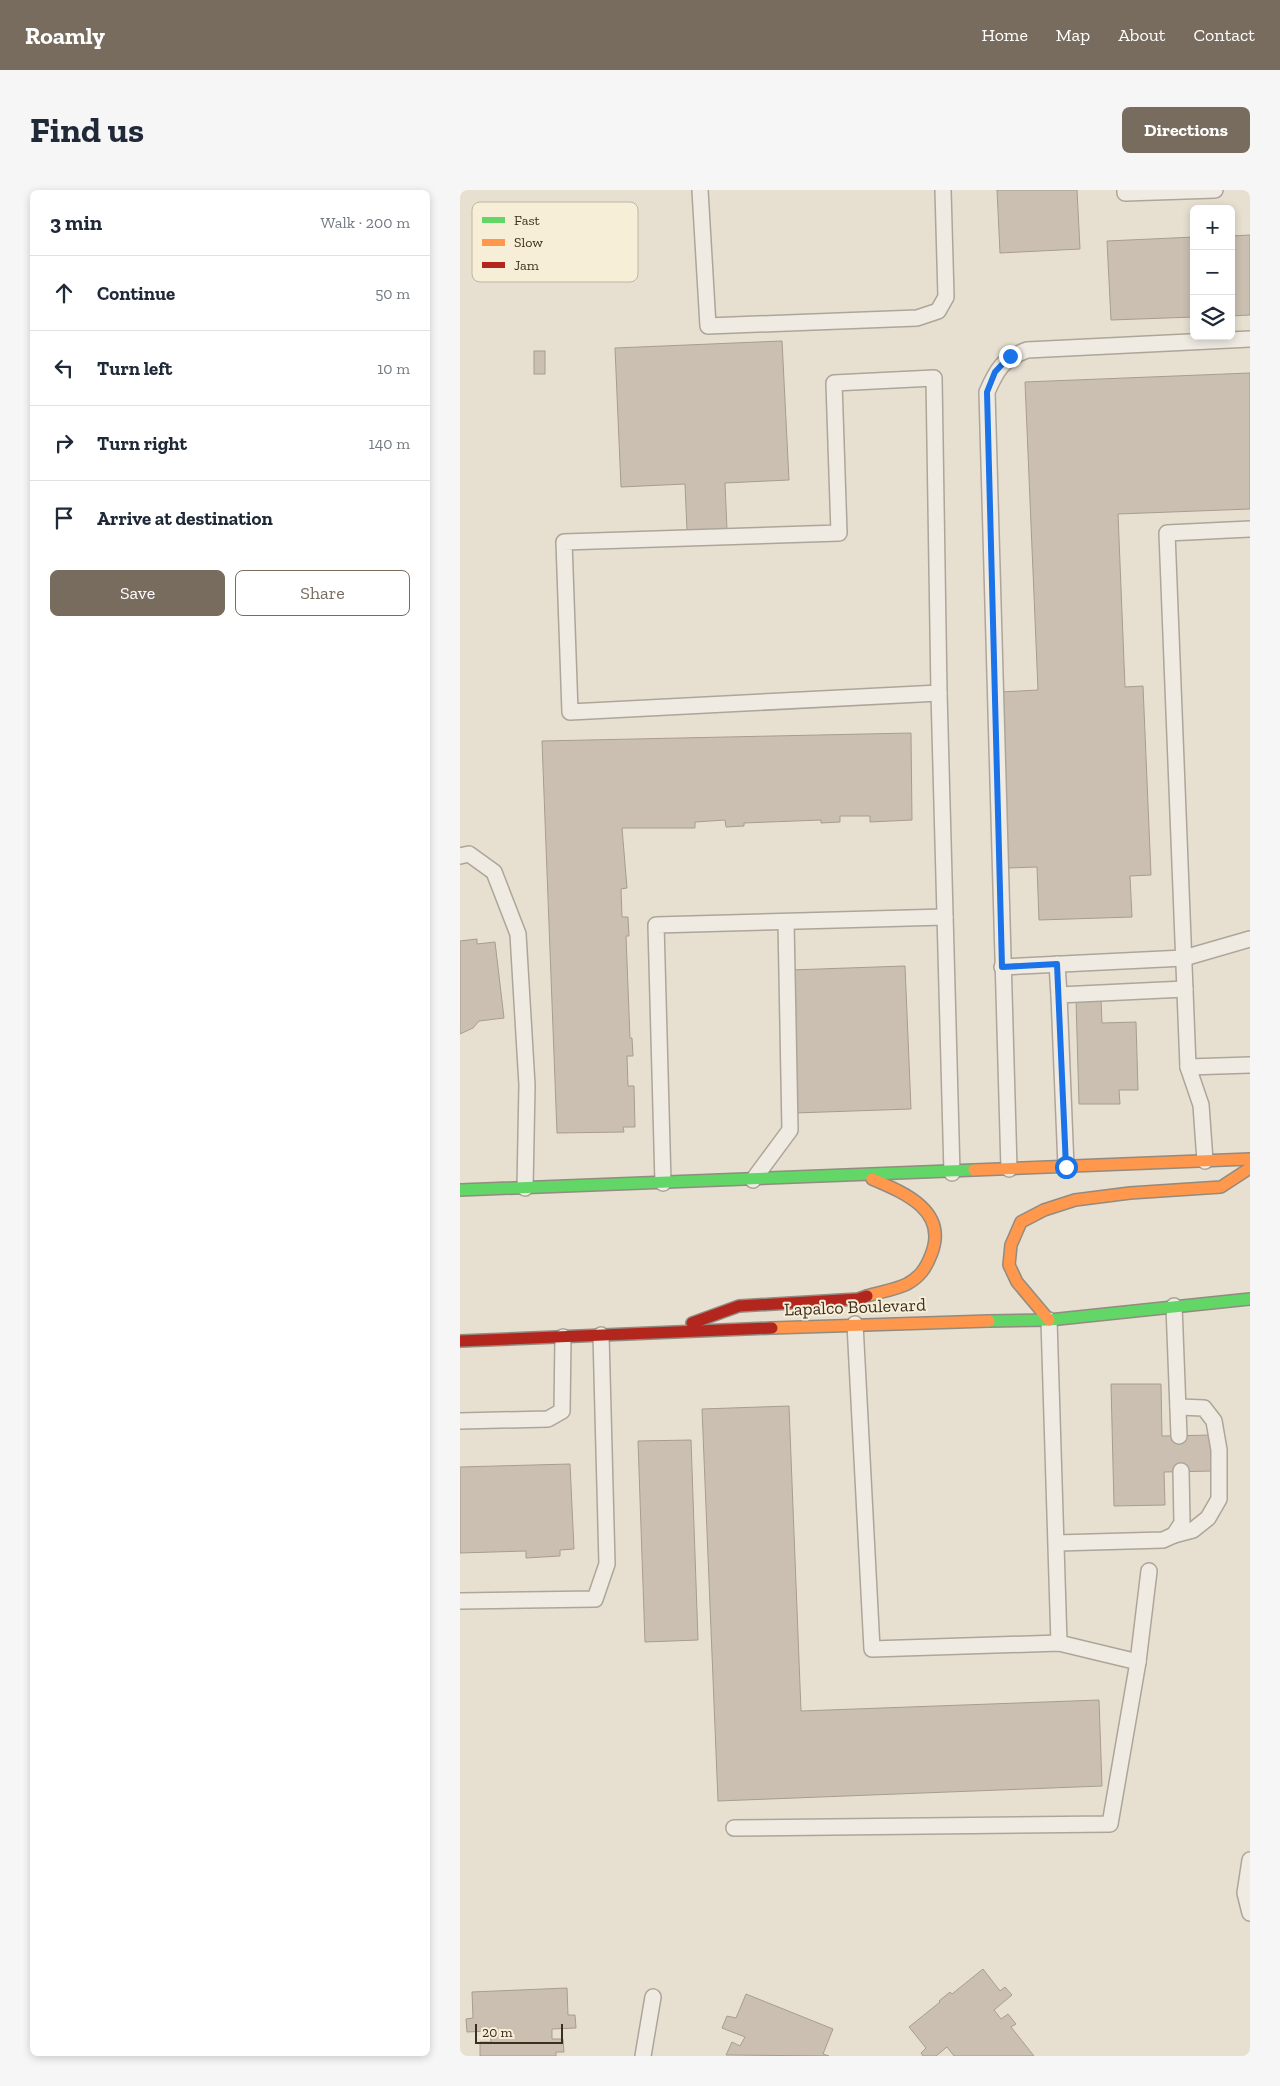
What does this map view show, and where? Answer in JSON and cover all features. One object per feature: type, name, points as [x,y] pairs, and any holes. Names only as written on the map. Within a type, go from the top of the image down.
[{"type":"main road","points":[[460,1190],[1250,1160]]},
{"type":"main road","points":[[1049,1320],[1017,1282],[1010,1265],[1011,1245],[1021,1222],[1044,1210],[1075,1200],[1130,1193],[1221,1187],[1250,1168]]},
{"type":"main road","points":[[665,1333],[740,1306],[858,1298],[907,1284],[925,1270],[934,1248],[935,1224],[922,1207],[904,1192],[863,1176]]},
{"type":"main road","points":[[1214,1302],[1250,1287]]},
{"type":"main road","name":"Lapalco Boulevard","points":[[460,1341],[855,1324],[1049,1320],[1250,1299]]},
{"type":"lane","points":[[700,190],[708,326],[918,318],[938,311],[946,297],[943,190]]},
{"type":"lane","points":[[1125,190],[1125,193],[1215,190]]},
{"type":"lane","points":[[1009,1169],[987,392],[995,372],[1010,356],[1027,350],[1250,339]]},
{"type":"lane","points":[[939,693],[570,712],[564,542],[839,533],[834,383],[934,378],[939,693],[952,1172]]},
{"type":"lane","points":[[1205,1161],[1201,1104],[1188,1067],[1167,533],[1250,530]]},
{"type":"lane","points":[[460,856],[469,854],[494,872],[518,934],[527,1085],[525,1188]]},
{"type":"lane","points":[[663,1183],[656,925],[945,917]]},
{"type":"lane","points":[[753,1180],[790,1130],[786,922]]},
{"type":"lane","points":[[1002,967],[1184,958],[1250,939]]},
{"type":"lane","points":[[1057,964],[1066,1167]]},
{"type":"lane","points":[[1059,995],[1185,989]]},
{"type":"lane","points":[[1188,1067],[1250,1065]]},
{"type":"lane","points":[[1174,1306],[1180,1436]]},
{"type":"lane","points":[[1049,1320],[1060,1643]]},
{"type":"lane","points":[[855,1324],[872,1649],[1060,1643],[1138,1662]]},
{"type":"lane","points":[[460,1602],[595,1599],[607,1564],[601,1335]]},
{"type":"lane","points":[[460,1421],[548,1419],[562,1411],[563,1337]]},
{"type":"lane","points":[[1057,1543],[1162,1540],[1194,1530],[1208,1518],[1219,1499],[1219,1450],[1214,1421],[1204,1408],[1178,1406]]},
{"type":"lane","points":[[1174,1536],[1182,1523],[1181,1471]]},
{"type":"lane","points":[[734,1828],[1110,1824],[1138,1662],[1150,1571]]},
{"type":"lane","points":[[1250,1860],[1245,1893],[1250,1913]]},
{"type":"lane","points":[[643,2056],[653,1997]]},
{"type":"building","points":[[997,190],[1077,190],[1080,249],[1000,253]]},
{"type":"building","points":[[1250,235],[1250,315],[1235,316],[1235,236]]},
{"type":"building","points":[[1190,237],[1190,317],[1111,320],[1107,241]]},
{"type":"building","points":[[782,341],[789,480],[725,483],[727,530],[687,531],[685,484],[621,487],[615,348]]},
{"type":"building","points":[[534,351],[545,351],[545,374],[534,374]]},
{"type":"building","points":[[1250,373],[1250,509],[1118,514],[1125,687],[1143,686],[1151,875],[1130,876],[1132,917],[1039,920],[1037,867],[1008,868],[1001,692],[1038,690],[1025,382]]},
{"type":"building","points":[[911,733],[912,820],[870,822],[870,816],[840,816],[840,822],[821,823],[821,820],[744,823],[744,826],[726,827],[725,820],[695,822],[695,828],[622,828],[627,888],[621,889],[622,917],[628,917],[629,936],[626,936],[630,1038],[632,1038],[633,1056],[627,1056],[628,1086],[634,1086],[635,1127],[623,1127],[624,1132],[557,1133],[542,741]]},
{"type":"building","points":[[477,939],[477,944],[495,942],[504,1018],[479,1021],[473,1028],[460,1034],[460,941]]},
{"type":"building","points":[[905,966],[911,1109],[795,1113],[790,970]]},
{"type":"building","points":[[1076,1000],[1101,1000],[1102,1023],[1136,1022],[1138,1090],[1119,1090],[1120,1104],[1079,1104]]},
{"type":"building","points":[[1111,1384],[1161,1384],[1162,1436],[1213,1435],[1214,1471],[1164,1472],[1165,1505],[1114,1506]]},
{"type":"building","points":[[789,1406],[801,1711],[1099,1700],[1102,1786],[718,1801],[702,1409]]},
{"type":"building","points":[[691,1440],[698,1640],[645,1642],[638,1441]]},
{"type":"building","points":[[570,1464],[574,1549],[560,1550],[560,1556],[526,1558],[526,1551],[460,1553],[460,1467]]},
{"type":"building","points":[[983,1969],[1000,1991],[1005,1987],[1012,1995],[994,2010],[1001,2019],[1008,2014],[1016,2024],[1011,2027],[1034,2056],[954,2056],[947,2047],[936,2056],[923,2056],[921,2053],[926,2048],[909,2027],[950,1992],[952,1994]]},
{"type":"building","points":[[567,1988],[568,2015],[575,2015],[576,2028],[552,2029],[552,2039],[563,2039],[564,2052],[556,2052],[556,2056],[480,2056],[480,2042],[491,2042],[490,2031],[467,2032],[466,2019],[473,2018],[472,1992]]},
{"type":"building","points":[[746,1994],[833,2029],[823,2054],[829,2056],[726,2055],[732,2042],[740,2046],[745,2037],[722,2028],[727,2016],[736,2018]]},
{"type":"traffic: fast","points":[[460,1190],[974,1170]]},
{"type":"traffic: fast","points":[[989,1321],[1049,1320],[1250,1299]]},
{"type":"traffic: slow","points":[[974,1170],[1250,1159]]},
{"type":"traffic: slow","points":[[1049,1320],[1017,1282],[1009,1265],[1011,1245],[1021,1222],[1044,1210],[1075,1200],[1130,1193],[1221,1187],[1250,1168]]},
{"type":"traffic: slow","points":[[867,1296],[902,1286],[916,1278],[927,1264],[935,1240],[934,1227],[929,1215],[921,1206],[898,1191],[872,1179]]},
{"type":"traffic: slow","points":[[772,1328],[989,1321]]},
{"type":"traffic: jam","points":[[692,1323],[739,1306],[858,1299],[867,1296]]},
{"type":"traffic: jam","points":[[460,1341],[772,1328]]},
{"type":"route","points":[[1010,356],[995,372],[987,392],[1002,967],[1057,964],[1066,1167]]}]
